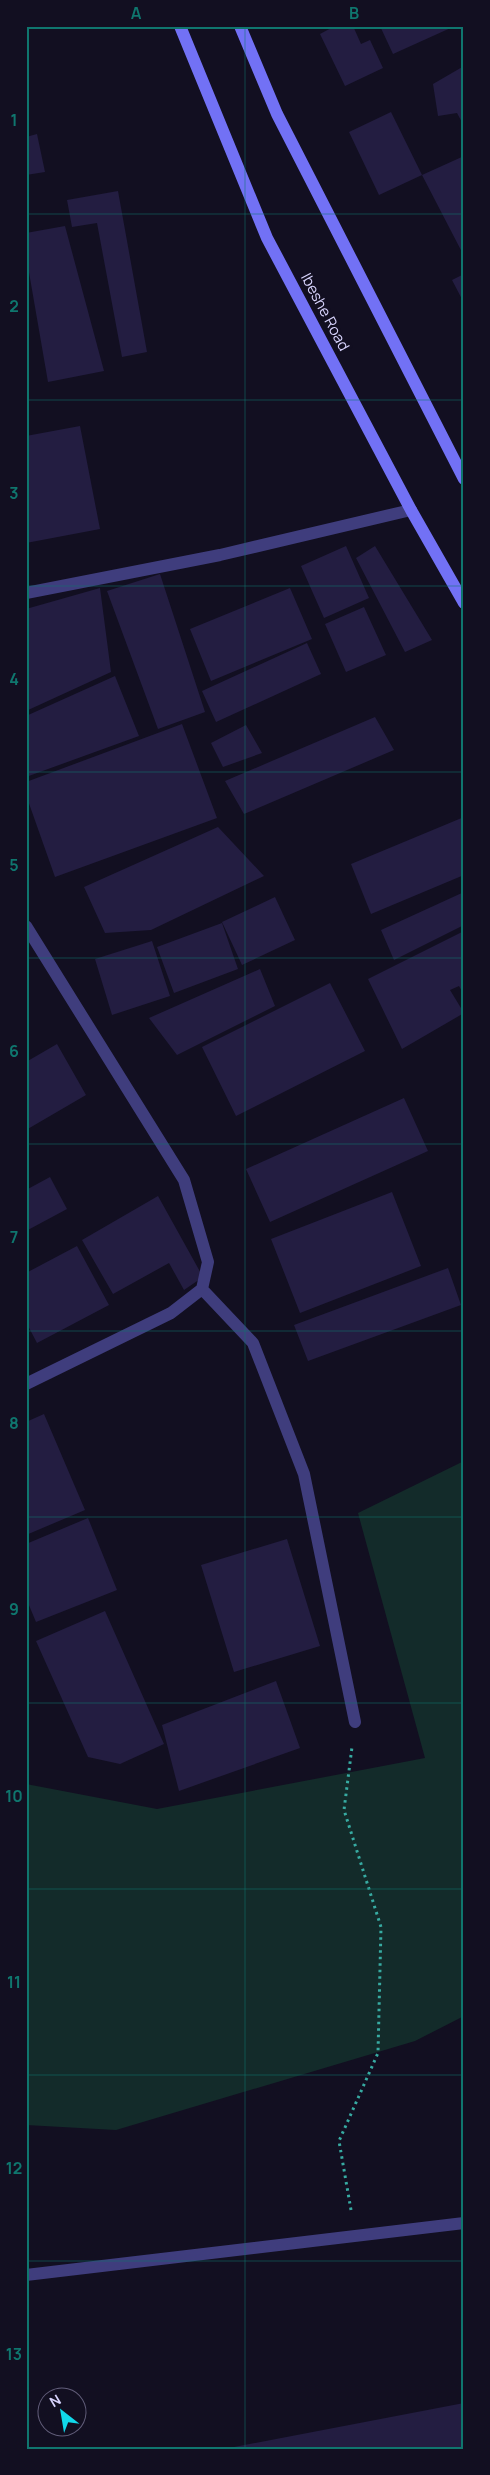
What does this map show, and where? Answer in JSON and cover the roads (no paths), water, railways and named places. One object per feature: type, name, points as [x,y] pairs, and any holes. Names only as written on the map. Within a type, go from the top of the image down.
[{"type":"main road","name":"Ibeshe Road","points":[[180,26],[267,238],[410,510],[464,603]]},
{"type":"main road","points":[[240,26],[277,114],[463,473]]},
{"type":"street","points":[[26,593],[220,556],[410,510]]},
{"type":"street","points":[[26,926],[184,1180],[208,1262],[202,1289],[171,1313],[26,1384]]},
{"type":"street","points":[[202,1289],[253,1343],[304,1474],[355,1722]]},
{"type":"street","points":[[26,2275],[464,2223]]}]
